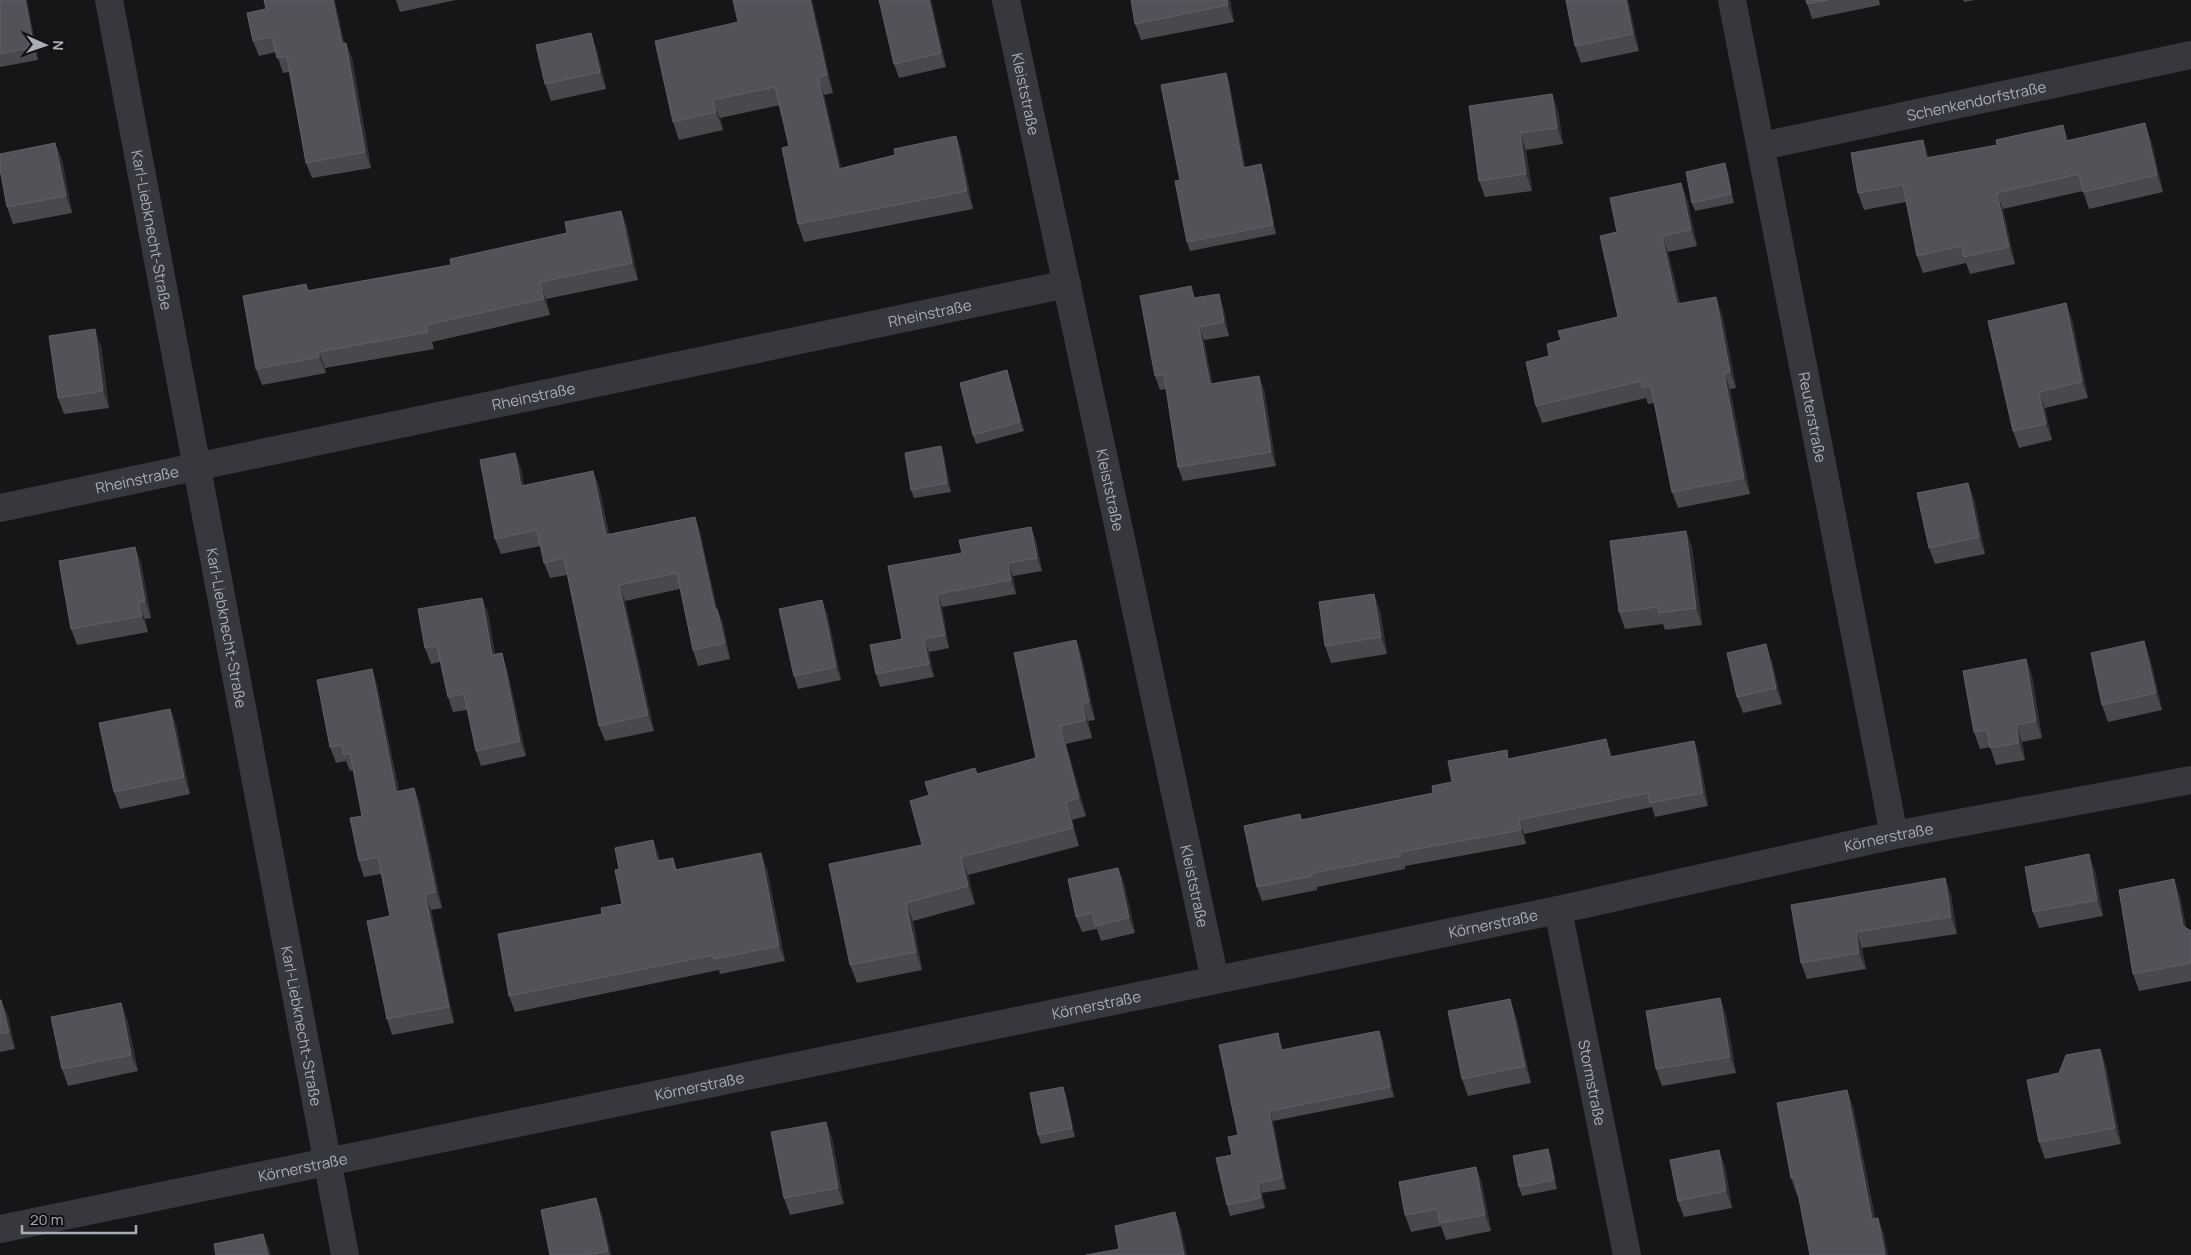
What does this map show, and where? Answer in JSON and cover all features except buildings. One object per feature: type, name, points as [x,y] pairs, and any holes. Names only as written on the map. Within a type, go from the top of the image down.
[{"type":"street","name":"Karl-Liebknecht-Straße","points":[[110,0],[345,1255]]},
{"type":"street","name":"Kleiststraße","points":[[1006,0],[1215,980]]},
{"type":"street","name":"Reuterstraße","points":[[1732,0],[1762,146],[1894,835]]},
{"type":"street","name":"Schenkendorfstraße","points":[[1762,146],[2191,55]]},
{"type":"street","name":"Rheinstraße","points":[[0,508],[1067,284]]},
{"type":"street","name":"Körnerstraße","points":[[0,1228],[1558,910],[1894,835],[2191,780]]},
{"type":"street","name":"Stormstraße","points":[[1558,910],[1627,1255]]}]
